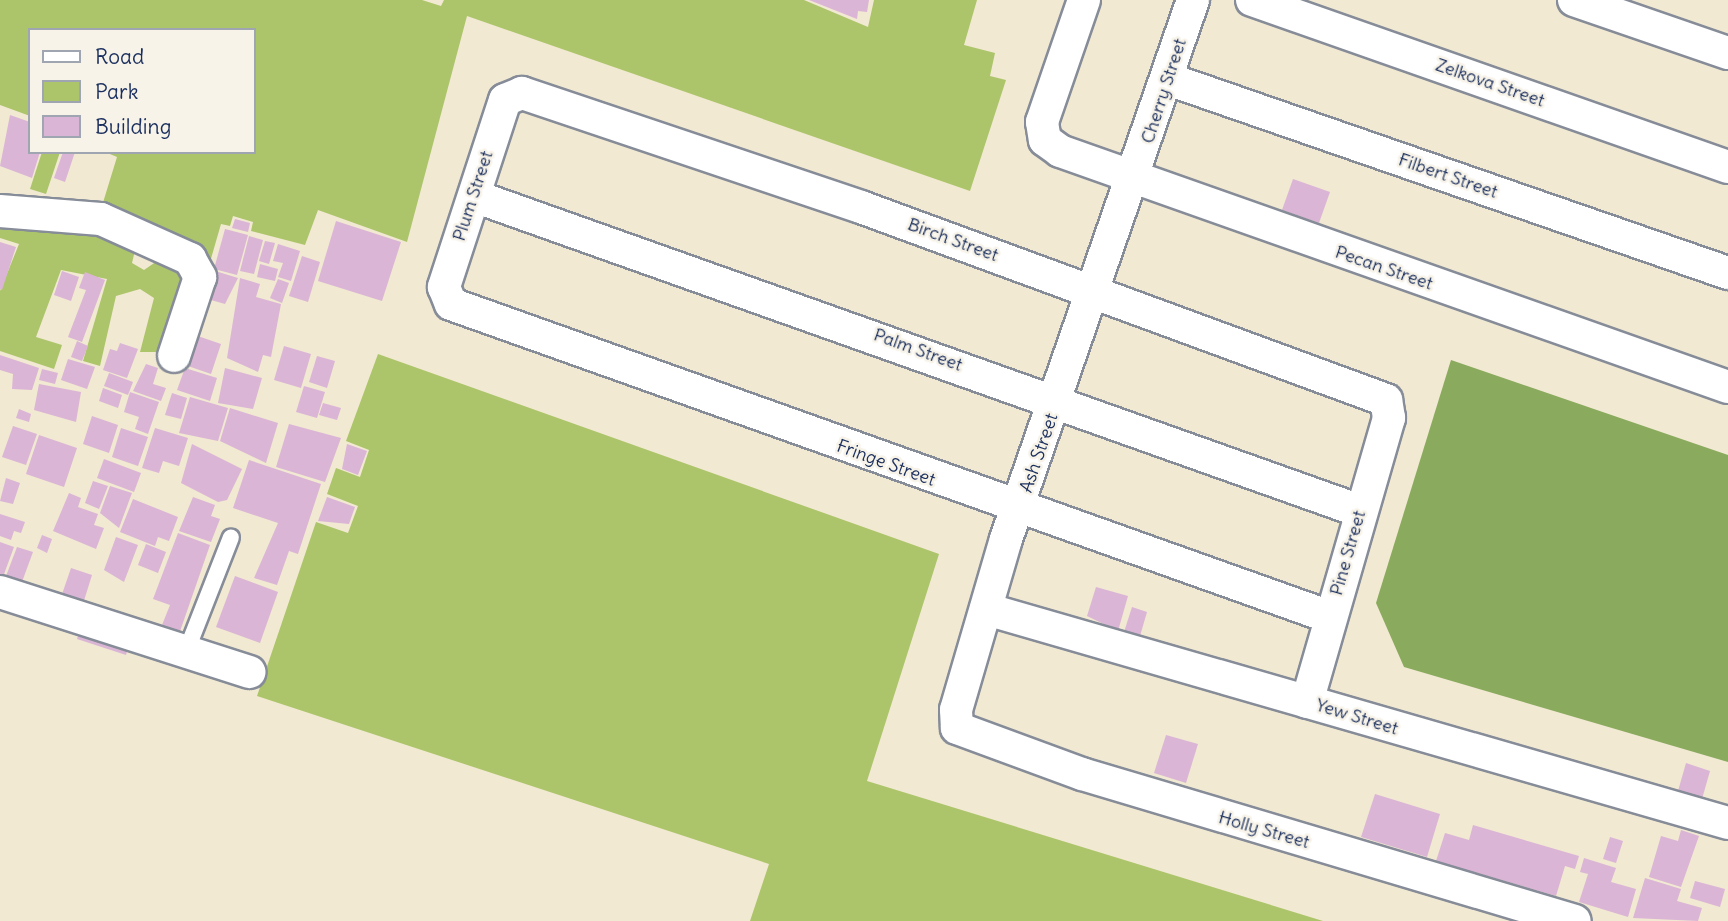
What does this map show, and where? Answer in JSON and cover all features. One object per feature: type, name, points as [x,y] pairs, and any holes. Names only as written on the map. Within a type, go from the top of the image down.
[{"type":"street","name":"Pecan Street","points":[[1084,0],[1042,122],[1045,139],[1135,181],[1728,387]]},
{"type":"street","name":"Cherry Street","points":[[1135,181],[1193,0]]},
{"type":"street","name":"Zelkova Street","points":[[1252,0],[1728,167]]},
{"type":"street","points":[[1574,0],[1728,53]]},
{"type":"street","name":"Filbert Street","points":[[1168,79],[1728,273]]},
{"type":"street","name":"Plum Street","points":[[446,300],[444,287],[510,94]]},
{"type":"street","name":"Birch Street","points":[[510,94],[705,154],[1095,291],[1381,397],[1390,405]]},
{"type":"street","name":"Ash Street","points":[[957,728],[956,710],[986,609],[1135,181]]},
{"type":"street","name":"Palm Street","points":[[474,196],[1058,401],[1360,511]]},
{"type":"street","points":[[0,211],[101,219],[190,259],[200,277],[174,356]]},
{"type":"street","name":"Fringe Street","points":[[446,300],[1019,510],[1330,617]]},
{"type":"street","name":"Pine Street","points":[[1307,702],[1390,405]]},
{"type":"street","points":[[0,592],[249,672]]},
{"type":"street","name":"Yew Street","points":[[986,609],[1728,822]]},
{"type":"street","name":"Holly Street","points":[[957,728],[1082,774],[1574,921]]},
{"type":"lane","points":[[187,652],[231,537]]},
{"type":"green space","points":[[0,0],[422,0],[441,6],[444,0],[804,0],[868,27],[874,0],[977,0],[964,45],[995,53],[990,76],[1006,80],[970,191],[467,16],[407,242],[318,210],[305,245],[251,231],[253,222],[233,216],[230,226],[221,224],[208,269],[101,209],[117,157],[110,154],[256,154],[256,28],[28,28],[28,115],[0,105]]},
{"type":"green space","points":[[41,154],[59,154],[46,194],[30,189]]},
{"type":"green space","points":[[0,220],[70,223],[137,242],[132,263],[144,270],[160,259],[187,275],[161,352],[140,352],[154,298],[140,289],[116,296],[100,366],[83,361],[107,279],[61,270],[36,337],[62,345],[54,369],[0,351],[0,291],[19,244],[0,238]]},
{"type":"green space","points":[[378,354],[939,554],[867,781],[1323,921],[750,921],[769,864],[257,696],[316,522],[348,533],[358,506],[327,494],[336,468],[360,477],[369,450],[346,441]]},
{"type":"green space","points":[[1451,360],[1728,455],[1728,762],[1404,667],[1376,603]]},
{"type":"building","points":[[809,0],[869,0],[867,12],[858,11],[857,19]]},
{"type":"building","points":[[10,115],[28,121],[28,154],[39,154],[32,178],[0,166]]},
{"type":"building","points":[[62,154],[74,154],[65,182],[54,178]]},
{"type":"building","points":[[1293,179],[1330,192],[1319,223],[1282,210]]},
{"type":"building","points":[[235,219],[250,223],[248,232],[232,228]]},
{"type":"building","points":[[336,221],[401,242],[382,301],[318,281]]},
{"type":"building","points":[[225,229],[248,235],[237,275],[214,269]]},
{"type":"building","points":[[249,236],[263,240],[254,274],[240,271]]},
{"type":"building","points":[[265,241],[275,243],[269,264],[259,261]]},
{"type":"building","points":[[0,242],[16,247],[2,290],[0,289]]},
{"type":"building","points":[[278,244],[300,251],[291,281],[278,277],[283,263],[273,261]]},
{"type":"building","points":[[302,256],[320,262],[308,302],[289,296]]},
{"type":"building","points":[[260,264],[278,269],[275,281],[257,277]]},
{"type":"building","points":[[212,270],[238,278],[225,304],[204,298]]},
{"type":"building","points":[[62,271],[79,277],[71,301],[54,295]]},
{"type":"building","points":[[85,272],[105,280],[82,342],[68,337],[86,290],[79,288]]},
{"type":"building","points":[[240,278],[260,284],[256,297],[281,304],[271,357],[263,355],[258,372],[227,358]]},
{"type":"building","points":[[278,279],[289,283],[282,303],[270,298]]},
{"type":"building","points":[[192,334],[221,344],[211,374],[185,365]]},
{"type":"building","points":[[77,341],[88,346],[82,361],[71,357]]},
{"type":"building","points":[[120,343],[138,349],[127,378],[103,370],[110,349],[117,351]]},
{"type":"building","points":[[284,346],[311,354],[301,388],[274,380]]},
{"type":"building","points":[[0,355],[39,368],[32,390],[12,389],[13,374],[0,370]]},
{"type":"building","points":[[317,356],[335,361],[327,388],[309,382]]},
{"type":"building","points":[[68,359],[95,367],[87,389],[61,380]]},
{"type":"building","points":[[146,364],[158,368],[153,384],[166,388],[161,401],[133,391]]},
{"type":"building","points":[[185,368],[217,378],[210,401],[177,390]]},
{"type":"building","points":[[225,368],[262,378],[253,409],[218,403]]},
{"type":"building","points":[[42,369],[58,373],[55,384],[39,380]]},
{"type":"building","points":[[109,373],[133,382],[128,395],[104,386]]},
{"type":"building","points":[[39,384],[81,392],[76,422],[34,410]]},
{"type":"building","points":[[304,386],[325,392],[317,418],[296,412]]},
{"type":"building","points":[[103,388],[122,395],[118,408],[99,401]]},
{"type":"building","points":[[130,392],[159,402],[148,434],[135,429],[139,417],[124,412]]},
{"type":"building","points":[[172,393],[187,398],[181,419],[165,415]]},
{"type":"building","points":[[190,397],[228,408],[218,441],[179,433]]},
{"type":"building","points":[[323,403],[341,408],[337,420],[319,415]]},
{"type":"building","points":[[230,408],[278,423],[266,463],[220,441]]},
{"type":"building","points":[[19,409],[31,414],[29,422],[16,418]]},
{"type":"building","points":[[92,416],[118,425],[109,453],[83,444]]},
{"type":"building","points":[[289,424],[341,438],[325,482],[276,467]]},
{"type":"building","points":[[13,426],[37,434],[26,465],[2,457]]},
{"type":"building","points":[[121,428],[148,437],[138,466],[112,457]]},
{"type":"building","points":[[155,428],[188,438],[179,466],[163,461],[159,473],[142,468]]},
{"type":"building","points":[[39,435],[77,448],[64,487],[26,474]]},
{"type":"building","points":[[192,444],[242,469],[227,500],[218,502],[181,483]]},
{"type":"building","points":[[347,444],[367,451],[358,475],[342,469]]},
{"type":"building","points":[[104,459],[141,473],[134,492],[97,478]]},
{"type":"building","points":[[249,460],[321,484],[298,554],[289,551],[277,585],[254,578],[278,523],[233,508]]},
{"type":"building","points":[[6,478],[20,483],[13,504],[0,501]]},
{"type":"building","points":[[93,481],[108,486],[99,509],[85,503]]},
{"type":"building","points":[[110,486],[132,493],[119,528],[100,513]]},
{"type":"building","points":[[69,493],[81,498],[78,507],[98,514],[94,525],[104,528],[96,549],[53,531]]},
{"type":"building","points":[[193,497],[215,505],[211,516],[220,519],[211,542],[179,531]]},
{"type":"building","points":[[327,497],[355,507],[349,524],[318,521]]},
{"type":"building","points":[[133,499],[178,517],[169,541],[158,537],[155,546],[120,532]]},
{"type":"building","points":[[0,514],[25,522],[21,533],[14,531],[11,540],[0,536]]},
{"type":"building","points":[[178,533],[210,545],[178,637],[160,630],[170,605],[153,599]]},
{"type":"building","points":[[42,535],[52,539],[47,553],[37,548]]},
{"type":"building","points":[[116,537],[138,545],[124,582],[104,570]]},
{"type":"building","points":[[0,542],[14,547],[0,585]]},
{"type":"building","points":[[146,544],[166,552],[158,573],[138,565]]},
{"type":"building","points":[[17,547],[33,552],[19,590],[3,584]]},
{"type":"building","points":[[71,568],[92,575],[82,607],[60,600]]},
{"type":"building","points":[[235,576],[278,592],[260,643],[216,627]]},
{"type":"building","points":[[1096,587],[1128,596],[1118,631],[1087,616]]},
{"type":"building","points":[[1132,607],[1147,612],[1140,636],[1124,632]]},
{"type":"building","points":[[82,624],[129,645],[126,655],[77,639]]},
{"type":"building","points":[[1166,735],[1198,744],[1186,783],[1154,773]]},
{"type":"building","points":[[1686,763],[1710,771],[1702,799],[1678,791]]},
{"type":"building","points":[[1375,794],[1440,814],[1427,857],[1361,837]]},
{"type":"building","points":[[1473,825],[1579,856],[1575,869],[1565,866],[1556,896],[1436,861],[1445,833],[1469,840]]},
{"type":"building","points":[[1681,830],[1699,836],[1681,887],[1649,877],[1661,836],[1678,841]]},
{"type":"building","points":[[1610,837],[1623,841],[1616,863],[1603,859]]},
{"type":"building","points":[[1584,858],[1616,868],[1611,882],[1636,889],[1628,917],[1579,902],[1588,874],[1580,872]]},
{"type":"building","points":[[1645,878],[1681,889],[1677,901],[1702,908],[1698,921],[1633,918]]},
{"type":"building","points":[[1695,881],[1725,889],[1720,907],[1690,898]]}]
